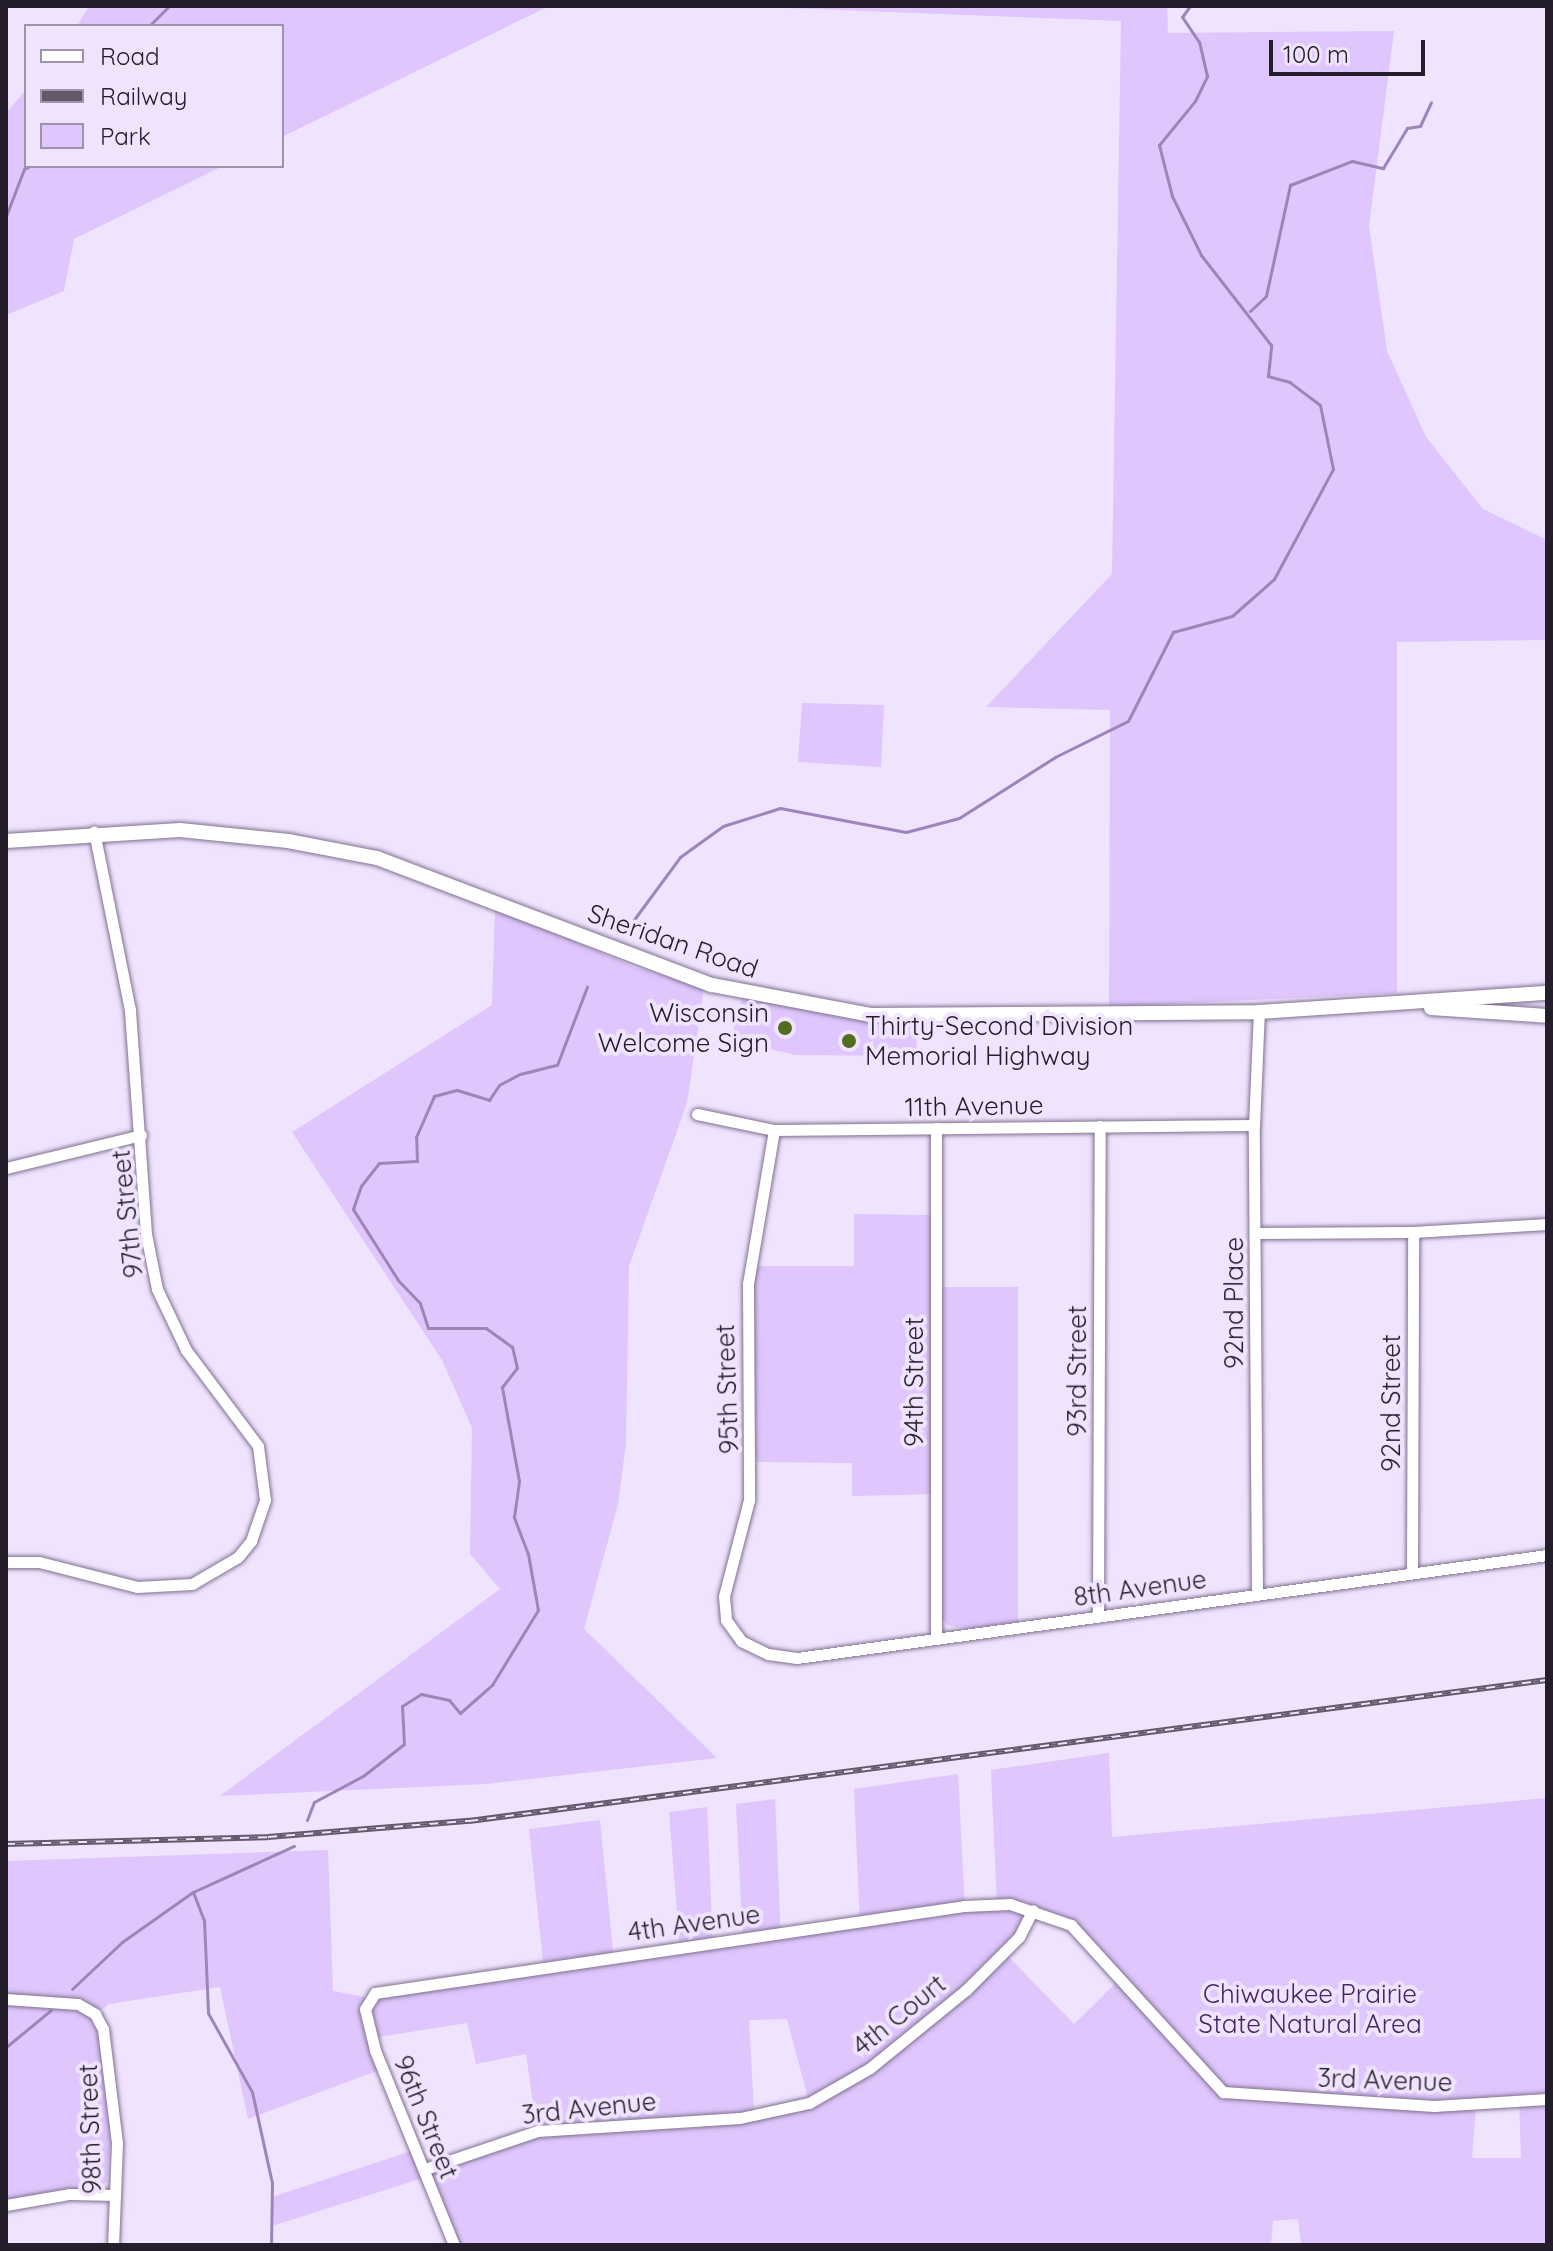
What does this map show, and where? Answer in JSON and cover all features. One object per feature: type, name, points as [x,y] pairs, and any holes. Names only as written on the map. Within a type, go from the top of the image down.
[{"type":"main road","name":"Sheridan Road","points":[[6,841],[94,832],[180,830],[288,841],[377,858],[712,985],[809,1006],[871,1015],[973,1018],[1259,1012],[1547,993]]},
{"type":"main road","name":"Sheridan Road","points":[[1387,1004],[1547,1016]]},
{"type":"street","name":"97th Street","points":[[6,1562],[39,1562],[137,1587],[167,1588],[192,1584],[238,1557],[259,1523],[265,1472],[258,1446],[186,1350],[157,1289],[146,1234],[130,1010],[94,832]]},
{"type":"street","name":"92nd Place","points":[[1257,1595],[1254,1125],[1259,1012]]},
{"type":"street","name":"11th Avenue","points":[[697,1114],[774,1130],[1254,1125]]},
{"type":"street","name":"93rd Street","points":[[1098,1616],[1100,1126]]},
{"type":"street","name":"94th Street","points":[[936,1128],[936,1636]]},
{"type":"street","name":"95th Street","points":[[741,1641],[726,1620],[724,1596],[749,1500],[748,1283],[774,1130]]},
{"type":"street","points":[[6,1168],[141,1135]]},
{"type":"street","points":[[1256,1233],[1413,1232],[1547,1224]]},
{"type":"street","name":"92nd Street","points":[[1412,1573],[1413,1232]]},
{"type":"street","name":"8th Avenue","points":[[741,1641],[768,1654],[797,1658],[936,1636],[1547,1555]]},
{"type":"street","name":"4th Avenue","points":[[366,2004],[375,1993],[395,1987],[848,1922],[997,1903],[1033,1910]]},
{"type":"street","name":"3rd Avenue","points":[[1033,1910],[1084,1935],[1223,2092],[1434,2106],[1547,2099]]},
{"type":"street","name":"4th Court","points":[[762,2115],[809,2103],[870,2068],[997,1960],[1023,1931],[1033,1910]]},
{"type":"street","name":"98th Street","points":[[6,1999],[70,2002],[95,2014],[110,2053],[115,2195],[113,2245]]},
{"type":"street","name":"96th Street","points":[[366,2004],[375,2050],[454,2245]]},
{"type":"street","name":"3rd Avenue","points":[[425,2169],[537,2131],[762,2115]]},
{"type":"street","points":[[6,2205],[70,2194],[115,2195]]},
{"type":"green space","points":[[89,6],[549,6],[284,136],[284,24],[78,24]]},
{"type":"green space","points":[[736,6],[1167,6],[1168,33],[1394,31],[1369,226],[1387,351],[1426,437],[1483,509],[1547,540],[1547,640],[1397,642],[1397,993],[1109,1007],[1110,710],[986,707],[1112,574],[1121,21]]},
{"type":"green space","points":[[24,92],[24,168],[219,168],[74,239],[64,291],[6,315],[6,113]]},
{"type":"green space","points":[[802,703],[884,705],[881,767],[798,762]]},
{"type":"green space","points":[[495,907],[634,967],[704,987],[687,1103],[629,1266],[626,1443],[618,1504],[584,1629],[717,1758],[486,1784],[220,1796],[500,1589],[470,1554],[472,1428],[442,1360],[292,1132],[492,1005]]},
{"type":"green space","points":[[742,997],[850,1018],[916,1022],[917,1056],[795,1055],[731,1040]]},
{"type":"green space","points":[[854,1214],[931,1215],[931,1287],[1018,1287],[1018,1622],[968,1629],[947,1625],[940,1617],[939,1494],[852,1496],[852,1463],[756,1462],[750,1330],[754,1266],[854,1266]]},
{"type":"green space","name":"Chiwaukee Prairie State Natural Area","points":[[1109,1753],[1112,1837],[1547,1798],[1547,2245],[1301,2245],[1298,2219],[1273,2221],[1271,2245],[450,2245],[423,2178],[272,2226],[272,2197],[417,2149],[431,2167],[524,2134],[696,2128],[809,2102],[787,2019],[749,2020],[754,2111],[537,2131],[526,2054],[476,2064],[467,2023],[367,2039],[379,2070],[248,2119],[220,1987],[109,2004],[90,2017],[101,2037],[111,2127],[107,2182],[95,2189],[6,2201],[6,1861],[328,1850],[333,1991],[375,1999],[544,1971],[529,1829],[600,1820],[614,1961],[680,1951],[669,1812],[707,1807],[713,1946],[743,1942],[736,1804],[775,1799],[781,1937],[860,1926],[854,1789],[958,1774],[965,1909],[997,1907],[991,1770]],"holes":[[[1025,1902],[1073,1921],[1123,1976],[1074,2024],[1002,1950],[1020,1927]],[[1519,2096],[1521,2158],[1472,2158],[1476,2108]]]},
{"type":"waterway","points":[[151,24],[169,6]]},
{"type":"waterway","points":[[627,929],[680,857],[723,826],[780,808],[906,832],[959,818],[1055,757],[1128,721],[1173,632],[1232,616],[1274,579],[1333,469],[1320,405],[1290,382],[1268,376],[1271,345],[1201,255],[1172,196],[1159,145],[1195,101],[1207,76],[1199,42],[1182,17],[1190,6]]},
{"type":"waterway","points":[[1250,311],[1266,296],[1290,185],[1352,161],[1383,168],[1407,128],[1420,126],[1431,102]]},
{"type":"waterway","points":[[6,216],[26,168]]},
{"type":"waterway","points":[[307,1820],[314,1802],[363,1776],[404,1744],[402,1706],[421,1694],[449,1700],[460,1713],[492,1685],[538,1610],[528,1554],[514,1517],[519,1481],[502,1387],[517,1368],[512,1347],[486,1328],[428,1328],[420,1303],[398,1280],[353,1209],[361,1186],[379,1163],[417,1161],[416,1137],[434,1096],[457,1090],[489,1100],[499,1085],[520,1074],[557,1065],[587,987]]},
{"type":"waterway","points":[[72,1989],[122,1942],[193,1892],[294,1846]]},
{"type":"waterway","points":[[193,1892],[204,1920],[208,2013],[252,2092],[272,2183],[271,2245]]},
{"type":"waterway","points":[[6,2047],[51,2010]]},
{"type":"railway","points":[[6,1844],[268,1837],[469,1821],[1547,1680]]},
{"type":"place","name":"Wisconsin Welcome Sign","points":[[785,1028]]},
{"type":"place","name":"Thirty-Second Division Memorial Highway","points":[[849,1041]]}]
